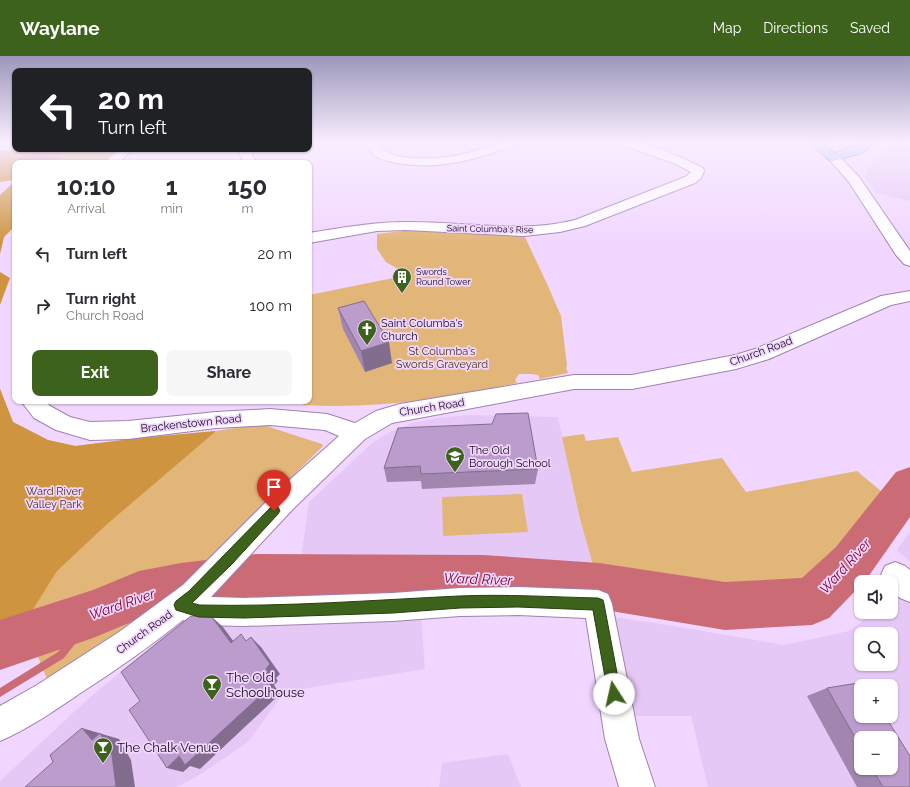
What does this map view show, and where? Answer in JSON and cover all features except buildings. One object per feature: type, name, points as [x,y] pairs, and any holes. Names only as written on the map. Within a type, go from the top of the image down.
[{"type":"street","name":"Saint Columba's Rise","points":[[312,238],[377,227],[524,231],[560,228],[580,223],[690,180],[696,176]]},
{"type":"street","points":[[850,176],[902,252],[910,261]]},
{"type":"street","name":"Church Road","points":[[0,724],[95,667],[130,643],[187,600],[228,560],[284,501],[357,433],[384,417],[400,412],[574,382],[632,382],[736,362],[762,354],[887,300],[910,296]]},
{"type":"street","name":"Brackenstown Road","points":[[35,404],[42,412],[64,424],[90,431],[128,430],[216,420],[270,416],[327,422],[357,433]]},
{"type":"street","points":[[187,600],[199,611],[244,612],[393,607],[460,602],[518,601],[598,604],[622,739],[637,787]]},
{"type":"shaded area","points":[[866,176],[910,176],[910,201],[876,193],[866,179]]},
{"type":"shaded area","name":"The Old Borough School","points":[[467,415],[558,417],[580,519],[596,576],[299,571],[309,502],[372,443],[388,433],[412,423]]},
{"type":"shaded area","points":[[910,532],[910,562],[897,550]]},
{"type":"shaded area","points":[[910,587],[910,787],[708,787],[691,716],[627,716],[612,617],[784,645],[849,631],[854,627],[854,671],[898,671],[898,627],[854,627],[865,619],[898,619],[898,596]]},
{"type":"shaded area","points":[[421,615],[425,669],[290,691],[281,697],[248,742],[201,774],[177,787],[0,787],[0,781],[89,698],[186,618],[215,617],[252,626]]},
{"type":"shaded area","points":[[508,754],[521,787],[439,787],[442,763]]},
{"type":"green space","points":[[0,176],[12,176],[12,180],[0,182]]},
{"type":"green space","points":[[12,184],[12,229],[4,237],[0,254],[0,195]]},
{"type":"green space","name":"St Columba's Swords Graveyard","points":[[412,230],[524,235],[561,316],[567,365],[566,368],[568,373],[540,379],[538,375],[519,374],[515,380],[517,383],[465,394],[411,402],[357,406],[303,405],[312,404],[312,294],[408,275],[386,262],[377,249],[377,234]]},
{"type":"green space","points":[[0,272],[10,278],[0,305]]},
{"type":"green space","points":[[0,389],[13,422],[48,440],[75,446],[216,431],[260,424],[322,444],[323,446],[158,610],[47,679],[36,652],[30,614],[0,625]]},
{"type":"green space","name":"Ward River Valley Park","points":[[0,389],[13,422],[48,440],[75,446],[216,431],[106,525],[57,571],[30,614],[0,625]]},
{"type":"green space","points":[[584,434],[586,441],[618,437],[632,472],[722,458],[746,492],[857,471],[888,497],[841,557],[818,579],[794,587],[725,594],[596,576],[580,519],[562,437]]},
{"type":"green space","points":[[522,494],[528,532],[443,536],[442,497]]},
{"type":"waterway","name":"Ward River","points":[[0,645],[93,614],[139,595],[181,586],[256,576],[483,578],[599,586],[725,606],[812,601],[852,562],[910,484]]},
{"type":"waterway","points":[[0,693],[61,655],[93,614]]},
{"type":"place","name":"Swords Round Tower","points":[[402,294]]},
{"type":"place","name":"Saint Columba's Church","points":[[367,346]]},
{"type":"place","name":"The Old Borough School","points":[[455,473]]},
{"type":"place","name":"The Old Schoolhouse","points":[[212,701]]},
{"type":"place","name":"The Chalk Venue","points":[[103,764]]},
{"type":"route","points":[[274,511],[193,595],[180,605],[199,611],[244,612],[393,607],[460,602],[518,601],[598,604],[614,694]]}]
